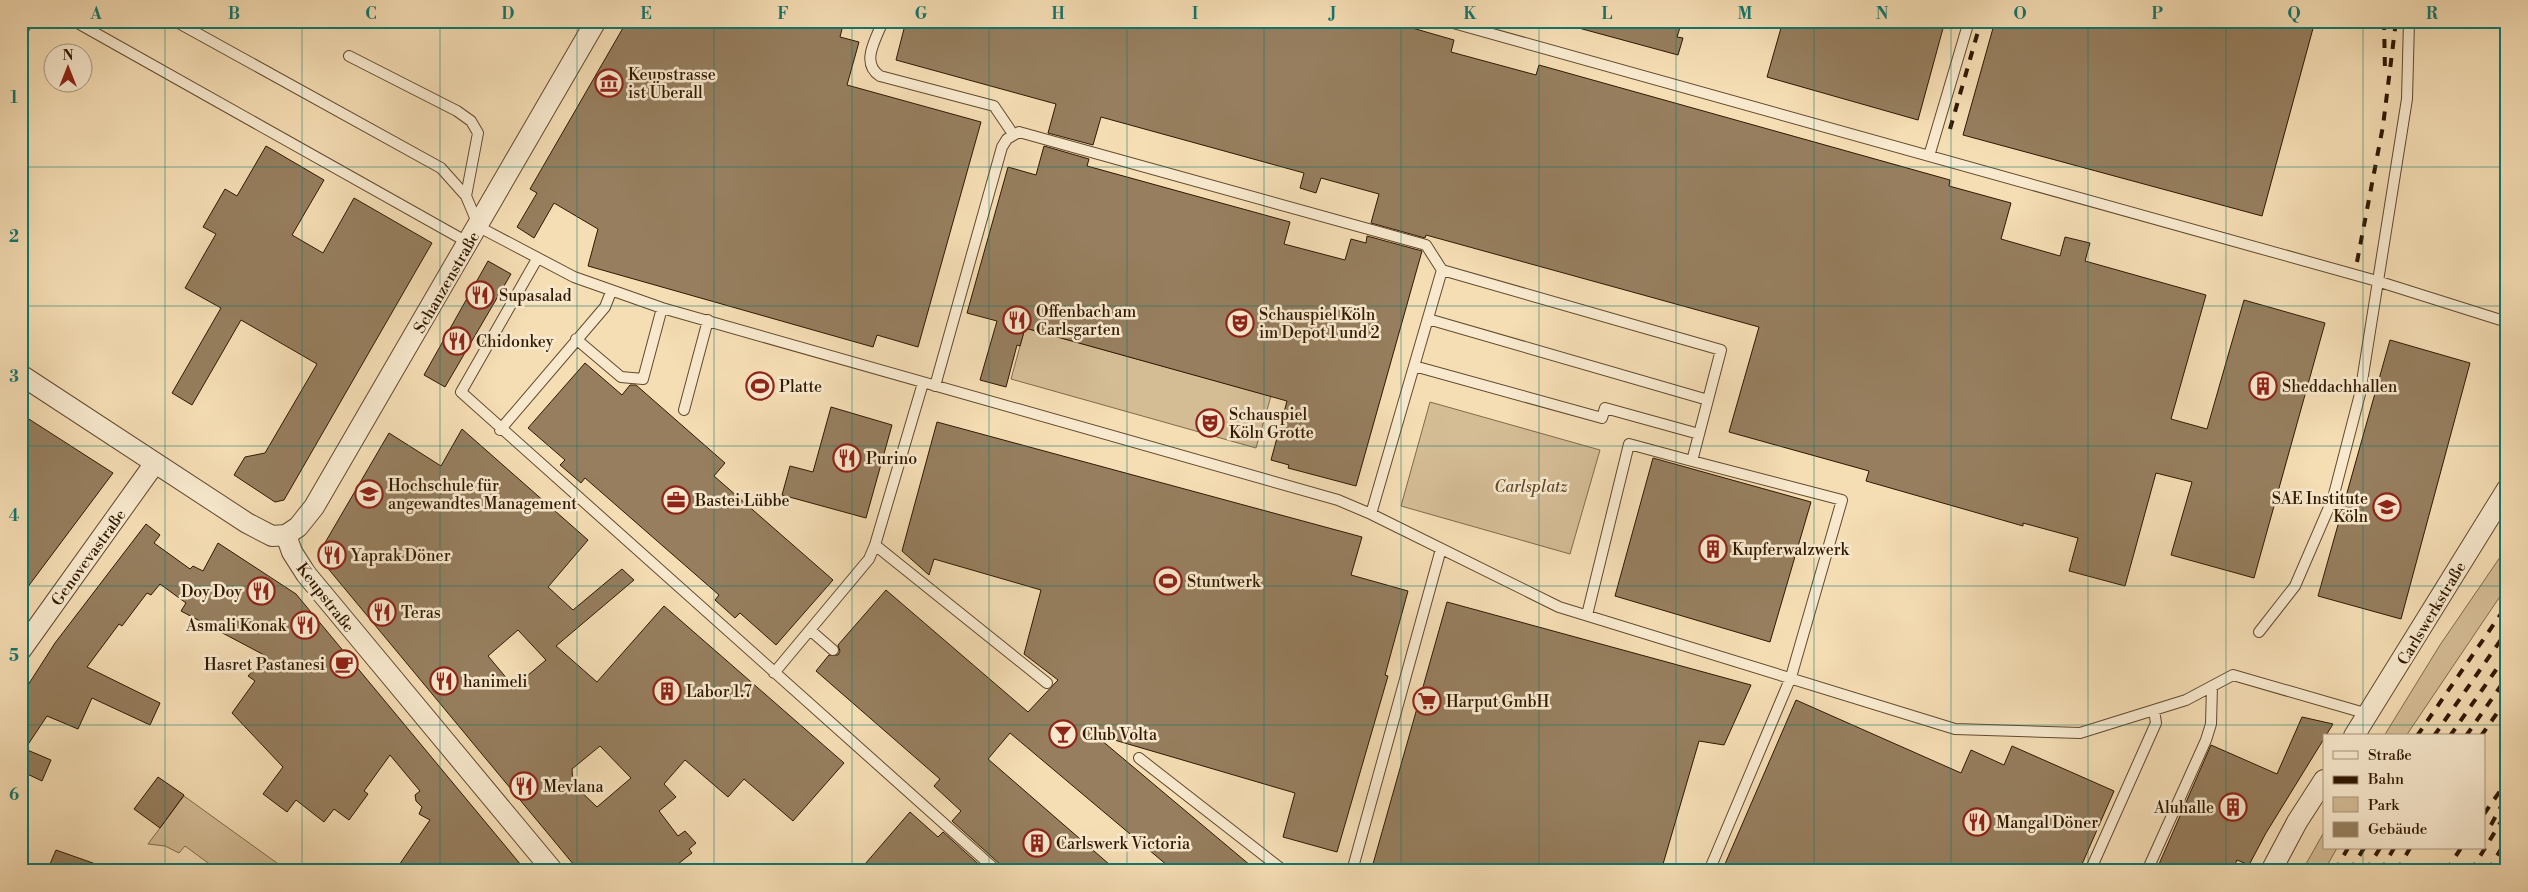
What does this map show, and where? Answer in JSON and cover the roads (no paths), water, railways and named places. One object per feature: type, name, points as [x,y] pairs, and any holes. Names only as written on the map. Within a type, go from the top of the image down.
[{"type":"street","name":"Schanzenstraße","points":[[286,535],[298,527],[314,508],[474,235],[596,21]]},
{"type":"street","points":[[21,375],[248,523],[272,536],[286,535]]},
{"type":"street","name":"Genovevastraße","points":[[21,650],[155,463]]},
{"type":"street","name":"Carlswerkstraße","points":[[2355,734],[2507,488]]},
{"type":"street","name":"Keupstraße","points":[[286,535],[292,552],[306,574],[553,871]]},
{"type":"street","points":[[2271,871],[2297,822],[2323,782]]},
{"type":"lane","points":[[21,32],[29,21]]},
{"type":"lane","points":[[74,21],[474,235],[537,259],[611,292],[1338,500],[1371,514],[1559,606],[1955,729],[2080,733],[2186,700],[2233,675],[2368,714]]},
{"type":"lane","points":[[175,21],[441,168],[466,196]]},
{"type":"lane","points":[[883,21],[870,57],[870,66],[874,72],[880,76],[994,106],[1013,134]]},
{"type":"lane","points":[[1446,21],[2377,281],[2507,322]]},
{"type":"lane","points":[[1929,156],[1969,21]]},
{"type":"lane","points":[[2259,632],[2295,586],[2333,498],[2360,394],[2406,98],[2410,21]]},
{"type":"lane","points":[[349,56],[457,111],[471,121],[478,133],[466,196],[474,235]]},
{"type":"lane","points":[[935,386],[1002,147],[1013,134],[1026,132],[1426,245],[1442,270],[1721,350],[1692,461]]},
{"type":"lane","points":[[537,259],[461,392],[500,430],[996,871]]},
{"type":"lane","points":[[1371,514],[1442,270]]},
{"type":"lane","points":[[500,430],[605,307],[611,292]]},
{"type":"lane","points":[[576,339],[621,376],[643,379],[662,308]]},
{"type":"lane","points":[[1428,319],[1708,400]]},
{"type":"lane","points":[[684,410],[708,320]]},
{"type":"lane","points":[[1414,366],[1602,418],[1605,408],[1699,434]]},
{"type":"lane","points":[[774,673],[869,559],[875,545],[923,382]]},
{"type":"lane","points":[[1587,615],[1629,444],[1842,500],[1791,677],[1708,871]]},
{"type":"lane","points":[[875,545],[1047,683]]},
{"type":"lane","points":[[1352,871],[1441,549]]},
{"type":"lane","points":[[810,630],[833,650]]},
{"type":"lane","points":[[2147,871],[2206,740],[2211,724],[2212,686]]},
{"type":"lane","points":[[2090,871],[2156,723],[2154,710]]},
{"type":"lane","points":[[1139,758],[1284,871]]},
{"type":"railway","points":[[1950,129],[1981,21]]},
{"type":"railway","points":[[2384,21],[2385,71]]},
{"type":"railway","points":[[2357,262],[2383,126],[2396,21]]},
{"type":"railway","points":[[2418,734],[2507,605]]},
{"type":"railway","points":[[2435,734],[2507,631]]},
{"type":"railway","points":[[2451,734],[2507,654]]},
{"type":"railway","points":[[2467,734],[2507,677]]},
{"type":"railway","points":[[2482,734],[2507,699]]},
{"type":"railway","points":[[2486,811],[2507,781]]},
{"type":"railway","points":[[2491,825],[2507,795]]},
{"type":"railway","points":[[2486,846],[2507,812]]},
{"type":"railway","points":[[2488,871],[2507,839]]},
{"type":"railway","points":[[2335,871],[2347,850]]},
{"type":"railway","points":[[2350,871],[2363,850]]},
{"type":"railway","points":[[2366,871],[2379,850]]},
{"type":"railway","points":[[2381,871],[2393,850]]},
{"type":"railway","points":[[2397,871],[2409,850]]},
{"type":"railway","points":[[2446,871],[2460,850]]},
{"type":"railway","points":[[2471,871],[2484,850]]},
{"type":"railway","points":[[2504,871],[2507,866]]},
{"type":"place","name":"Keupstrasse ist Überall","points":[[609,83]]},
{"type":"place","name":"Supasalad","points":[[480,295]]},
{"type":"place","name":"Offenbach am Carlsgarten","points":[[1017,320]]},
{"type":"place","name":"Schauspiel Köln im Depot 1 und 2","points":[[1240,323]]},
{"type":"place","name":"Chidonkey","points":[[457,341]]},
{"type":"place","name":"Platte","points":[[760,386]]},
{"type":"place","name":"Sheddachhallen","points":[[2263,386]]},
{"type":"place","name":"Schauspiel Köln Grotte","points":[[1210,423]]},
{"type":"place","name":"Purino","points":[[847,458]]},
{"type":"place","name":"Hochschule für angewandtes Management","points":[[369,494]]},
{"type":"place","name":"Bastei Lübbe","points":[[676,500]]},
{"type":"place","name":"SAE Institute Köln","points":[[2387,507]]},
{"type":"place","name":"Kupferwalzwerk","points":[[1713,549]]},
{"type":"place","name":"Yaprak Döner","points":[[332,555]]},
{"type":"place","name":"Stuntwerk","points":[[1168,581]]},
{"type":"place","name":"Doy Doy","points":[[261,591]]},
{"type":"place","name":"Teras","points":[[382,612]]},
{"type":"place","name":"Asmali Konak","points":[[305,625]]},
{"type":"place","name":"Hasret Pastanesi","points":[[344,664]]},
{"type":"place","name":"hanimeli","points":[[444,681]]},
{"type":"place","name":"Labor 1.7","points":[[667,691]]},
{"type":"place","name":"Harput GmbH","points":[[1427,701]]},
{"type":"place","name":"Club Volta","points":[[1063,734]]},
{"type":"place","name":"Mevlana","points":[[524,786]]},
{"type":"place","name":"Aluhalle","points":[[2233,807]]},
{"type":"place","name":"Mangal Döner","points":[[1977,822]]},
{"type":"place","name":"Carlswerk Victoria","points":[[1037,843]]},
{"type":"park label","name":"Carlsplatz","points":[[1531,486]]}]
